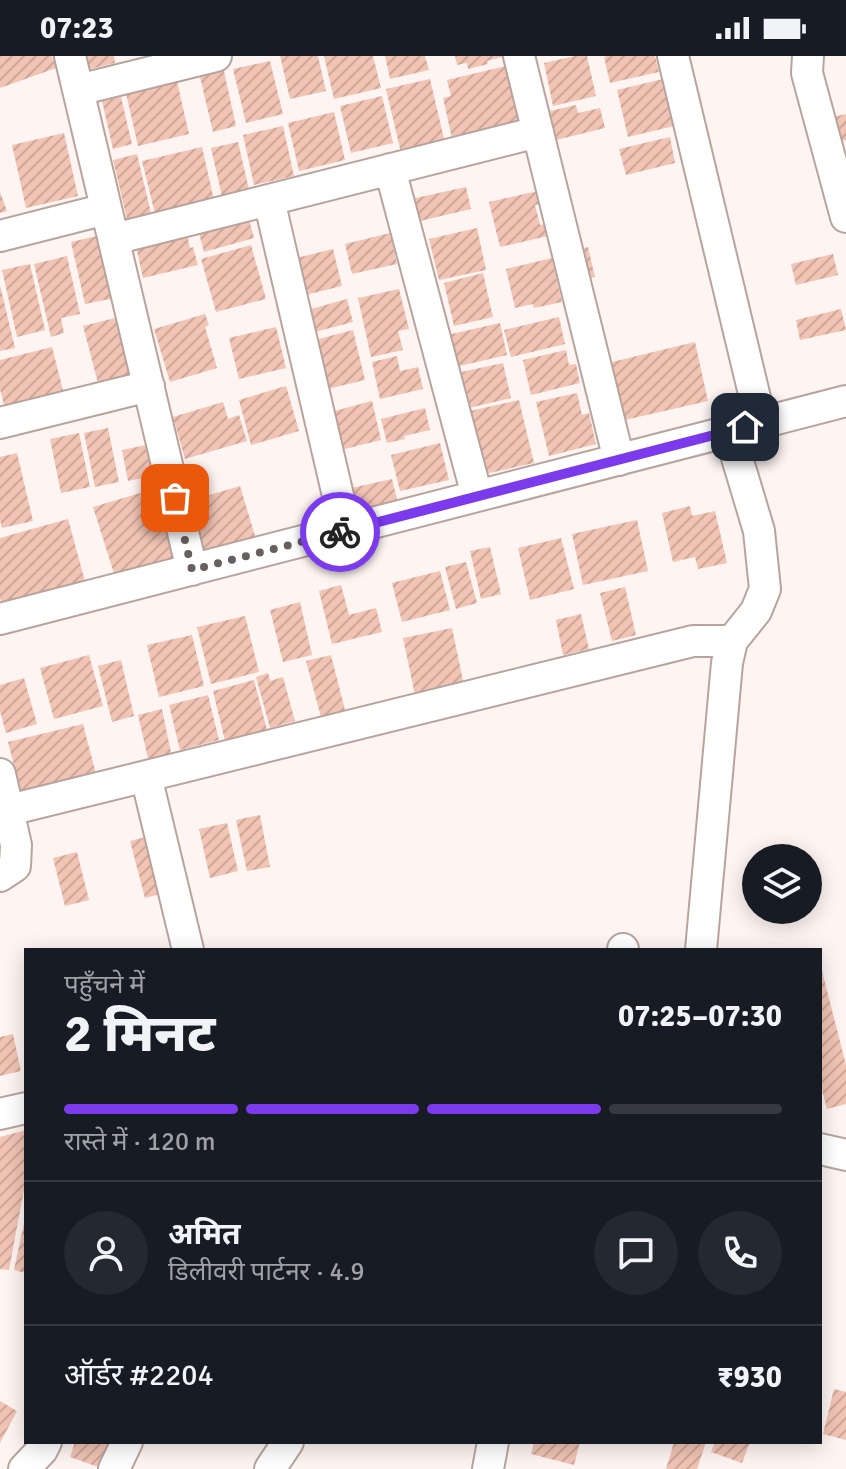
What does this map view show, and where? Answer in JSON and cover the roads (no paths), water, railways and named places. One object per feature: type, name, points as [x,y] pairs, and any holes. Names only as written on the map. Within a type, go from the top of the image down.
[{"type":"street","points":[[70,56],[192,570]]},
{"type":"street","points":[[78,90],[216,56]]},
{"type":"street","points":[[519,56],[619,460]]},
{"type":"street","points":[[673,56],[761,423]]},
{"type":"street","points":[[808,56],[807,73],[846,217]]},
{"type":"street","points":[[114,239],[538,132]]},
{"type":"street","points":[[390,169],[477,496]]},
{"type":"street","points":[[269,200],[346,530]]},
{"type":"street","points":[[0,236],[106,209]]},
{"type":"street","points":[[0,423],[149,386]]},
{"type":"street","points":[[0,619],[846,401]]},
{"type":"street","points":[[701,948],[727,663],[732,641],[756,611],[765,589],[759,531],[729,431]]},
{"type":"street","points":[[9,810],[693,641],[732,641]]},
{"type":"street","points":[[0,774],[16,845],[15,866],[0,876]]},
{"type":"street","points":[[146,776],[188,948]]},
{"type":"street","points":[[0,1114],[24,1108]]},
{"type":"street","points":[[822,1149],[846,1155]]},
{"type":"street","points":[[24,1469],[45,1444]]},
{"type":"street","points":[[114,1469],[126,1444]]},
{"type":"street","points":[[270,1469],[287,1444]]},
{"type":"street","points":[[488,1469],[493,1444]]}]
